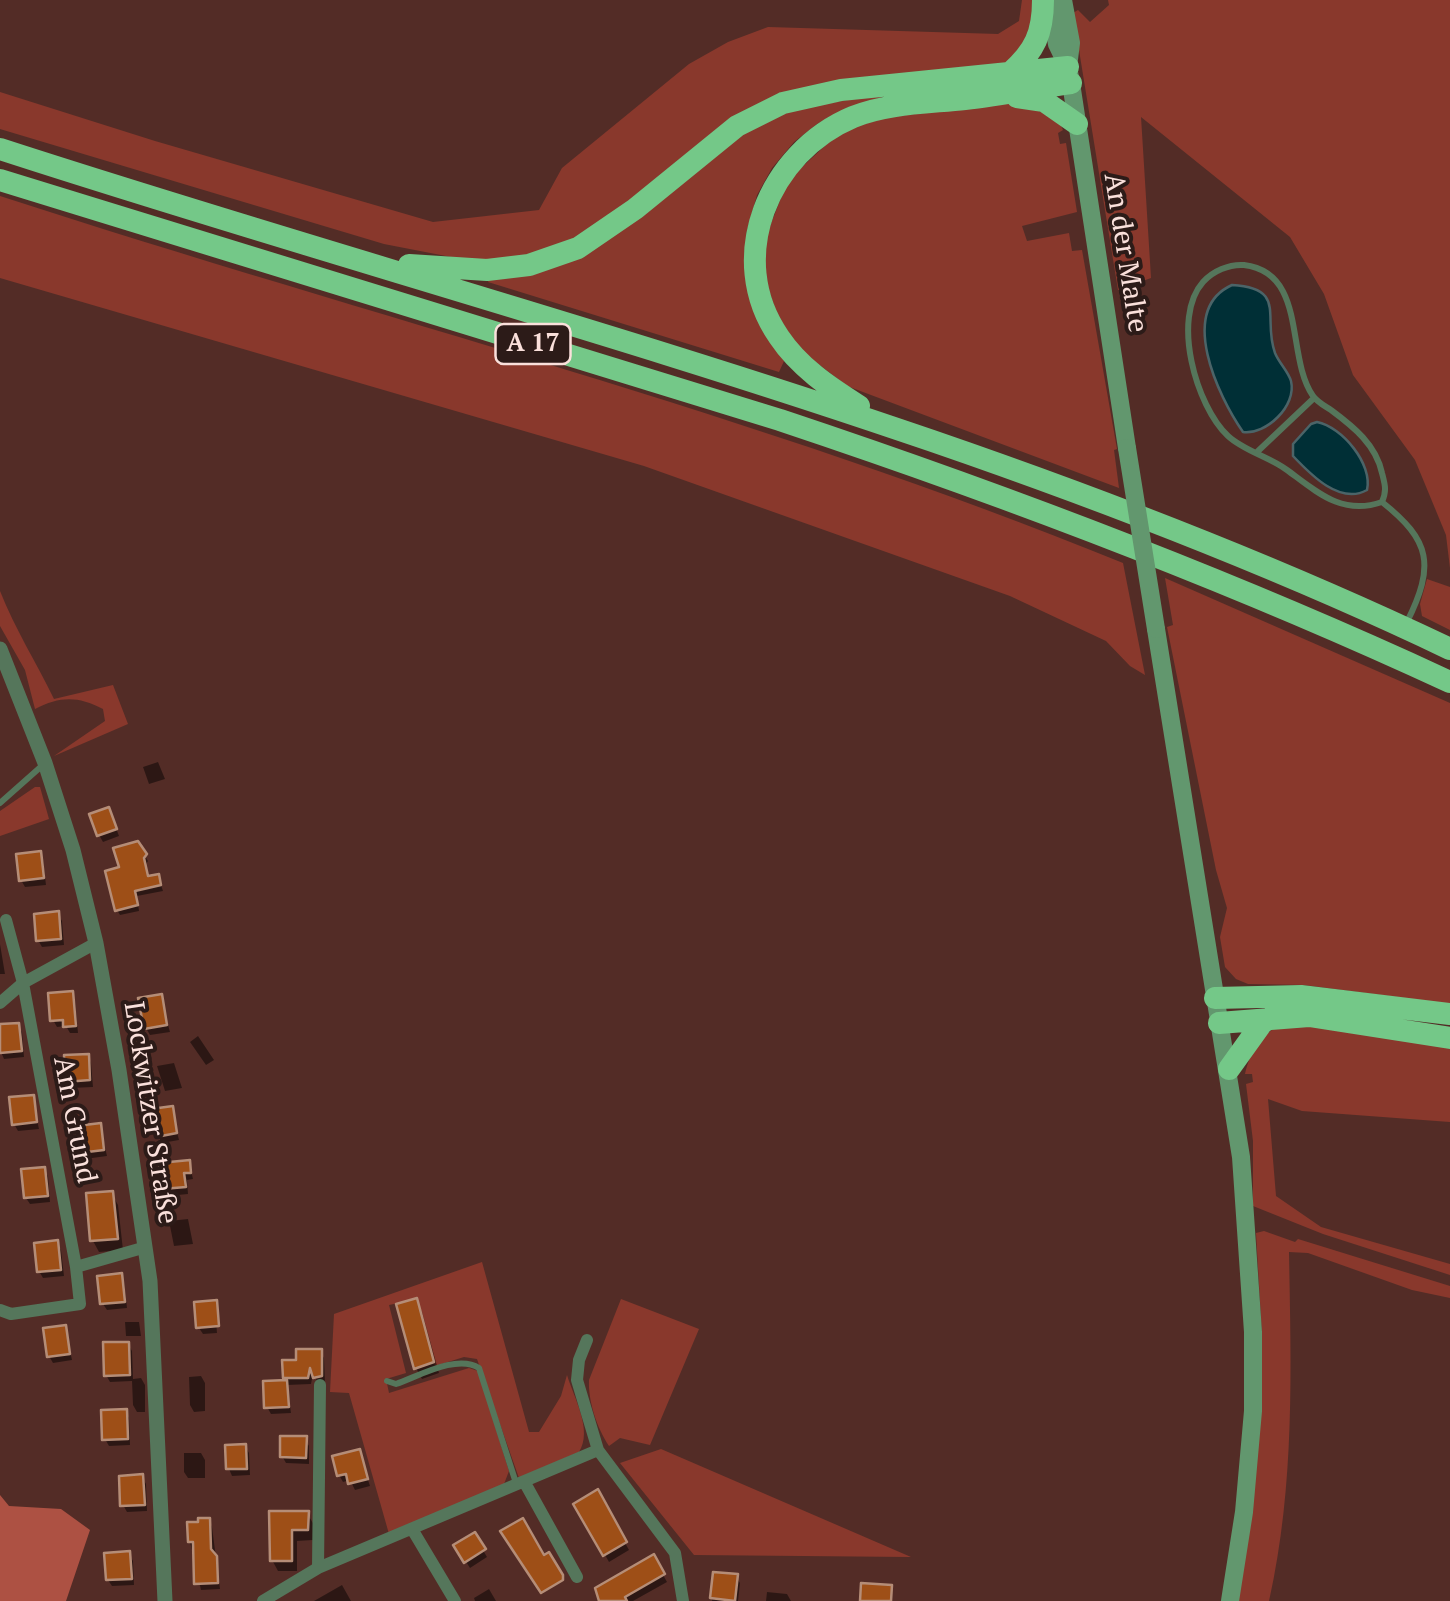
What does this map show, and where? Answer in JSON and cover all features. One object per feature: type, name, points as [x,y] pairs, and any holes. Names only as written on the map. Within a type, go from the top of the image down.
[{"type":"highway","points":[[1010,73],[1038,41],[1046,0]]},
{"type":"highway","points":[[370,263],[487,270],[529,264],[578,248],[604,232],[727,134],[783,103],[841,90],[1010,73],[1069,75]]},
{"type":"highway","points":[[892,427],[828,386],[777,336],[767,317],[756,277],[757,236],[780,174],[822,133],[858,115],[994,96],[1069,75]]},
{"type":"highway","points":[[994,96],[1044,101],[1077,124]]},
{"type":"highway","name":"A 17","points":[[0,149],[541,314],[892,427],[1079,493],[1450,649]]},
{"type":"highway","name":"A 17","points":[[0,180],[906,462],[1190,569],[1450,682]]},
{"type":"highway","points":[[1215,998],[1302,996],[1450,1014]]},
{"type":"highway","points":[[1229,1070],[1262,1023],[1273,1016]]},
{"type":"highway","points":[[1219,1022],[1309,1016],[1450,1038]]},
{"type":"main road","name":"An der Malte","points":[[1046,0],[1056,44],[1069,75]]},
{"type":"main road","name":"An der Malte","points":[[1063,0],[1071,43],[1069,75],[1241,1157],[1253,1332],[1253,1411],[1230,1601]]},
{"type":"street","name":"Lockwitzer Straße","points":[[0,649],[44,763],[96,944],[146,1247],[165,1601]]},
{"type":"street","name":"Am Grund","points":[[0,1310],[11,1314],[80,1304],[23,983],[6,920]]},
{"type":"street","points":[[0,1003],[23,983],[96,944]]},
{"type":"street","points":[[76,1267],[146,1247]]},
{"type":"street","points":[[587,1340],[577,1380],[598,1450],[675,1553],[684,1601]]},
{"type":"street","points":[[318,1568],[320,1386]]},
{"type":"street","points":[[263,1601],[318,1568],[598,1450]]},
{"type":"street","points":[[521,1484],[577,1577]]},
{"type":"street","points":[[412,1529],[455,1601]]},
{"type":"lane","points":[[1241,264],[1267,271],[1286,292],[1296,343],[1314,398],[1350,424],[1378,454],[1387,491],[1382,502],[1365,508],[1341,505],[1314,492],[1286,468],[1257,452],[1230,438],[1213,418],[1190,357],[1191,302],[1204,282],[1222,268],[1241,264]]},
{"type":"lane","points":[[1257,452],[1314,398]]},
{"type":"lane","points":[[1382,502],[1409,524],[1420,540],[1425,560],[1416,603],[1404,628]]},
{"type":"lane","points":[[0,803],[44,763]]},
{"type":"lane","points":[[388,1381],[396,1384],[460,1363],[479,1368],[521,1484]]},
{"type":"shaded area","points":[[1022,0],[1037,0],[1036,28],[1006,64],[803,91],[617,215],[554,249],[487,264],[384,244],[0,129],[0,92],[433,222],[539,210],[562,168],[689,64],[728,42],[768,27],[998,34],[1019,21]]},
{"type":"shaded area","points":[[1108,0],[1450,0],[1450,568],[1446,535],[1415,460],[1353,375],[1324,294],[1290,237],[1141,117],[1151,278],[1118,290],[1073,13],[1078,10],[1090,22],[1109,5]]},
{"type":"shaded area","points":[[899,91],[817,124],[794,142],[772,168],[757,195],[746,234],[784,361],[779,372],[488,282],[490,278],[533,271],[720,147],[785,111]]},
{"type":"shaded area","points":[[1014,103],[1057,117],[1063,130],[1058,133],[1060,144],[1066,143],[1077,212],[1022,226],[1027,241],[1069,233],[1072,251],[1082,250],[1117,449],[1114,450],[1119,488],[847,386],[799,349],[777,314],[765,279],[765,239],[788,180],[841,131],[888,117]]},
{"type":"shaded area","points":[[0,196],[847,460],[1123,563],[1145,675],[1130,666],[1106,641],[1010,596],[644,466],[0,278]]},
{"type":"shaded area","points":[[1165,578],[1450,703],[1450,1004],[1304,985],[1248,984],[1236,979],[1225,967],[1220,937],[1227,908],[1167,627],[1173,625]]},
{"type":"shaded area","points":[[1427,579],[1450,587],[1450,630],[1422,616],[1420,604]]},
{"type":"shaded area","points":[[0,591],[54,699],[113,685],[128,724],[54,756],[105,721],[103,709],[69,699],[35,709],[25,670],[0,626]]},
{"type":"shaded area","points":[[40,787],[49,819],[0,836],[0,811]]},
{"type":"shaded area","points":[[1288,1022],[1450,1045],[1450,1122],[1302,1111],[1268,1099],[1276,1196],[1321,1227],[1450,1264],[1450,1275],[1323,1234],[1253,1206],[1253,1141],[1246,1084],[1253,1082],[1252,1074],[1245,1074],[1259,1042]]},
{"type":"shaded area","points":[[1264,1231],[1450,1286],[1450,1298],[1412,1290],[1308,1253],[1289,1252],[1290,1427],[1277,1557],[1269,1601],[1238,1601],[1259,1414],[1262,1336],[1256,1233]]},
{"type":"shaded area","points":[[482,1262],[529,1432],[539,1432],[561,1396],[567,1375],[581,1414],[583,1443],[579,1452],[519,1478],[477,1359],[464,1357],[435,1366],[417,1299],[389,1305],[406,1373],[386,1379],[389,1393],[469,1368],[478,1371],[509,1471],[504,1484],[389,1534],[349,1393],[330,1392],[334,1314]]},
{"type":"shaded area","points":[[621,1299],[699,1329],[650,1445],[620,1438],[609,1446],[592,1405],[589,1380]]},
{"type":"shaded area","points":[[661,1449],[911,1557],[694,1555],[620,1463]]},
{"type":"shaded area","points":[[0,1495],[9,1506],[61,1509],[90,1530],[66,1601],[0,1601]]},
{"type":"water","points":[[1232,285],[1249,287],[1267,299],[1275,353],[1291,381],[1285,409],[1270,424],[1252,432],[1243,432],[1223,397],[1205,333],[1207,313],[1216,297]]},
{"type":"water","points":[[1317,422],[1336,431],[1354,448],[1365,469],[1367,490],[1357,494],[1336,491],[1293,456],[1293,444]]},
{"type":"building","points":[[109,807],[117,829],[97,836],[89,814]]},
{"type":"building","points":[[138,841],[147,854],[144,858],[148,876],[159,874],[161,885],[135,891],[138,905],[115,911],[105,871],[119,867],[113,848]]},
{"type":"building","points":[[41,851],[44,878],[19,881],[16,854]]},
{"type":"building","points":[[59,911],[61,939],[36,941],[34,914]]},
{"type":"building","points":[[73,991],[76,1026],[63,1027],[63,1020],[50,1021],[48,993]]},
{"type":"building","points":[[162,994],[167,1025],[144,1029],[138,998]]},
{"type":"building","points":[[19,1023],[22,1051],[0,1053],[0,1024]]},
{"type":"building","points":[[89,1054],[90,1080],[65,1082],[64,1055]]},
{"type":"building","points":[[34,1095],[37,1122],[12,1125],[9,1097]]},
{"type":"building","points":[[173,1106],[177,1133],[156,1137],[151,1109]]},
{"type":"building","points":[[101,1123],[104,1150],[79,1153],[76,1126]]},
{"type":"building","points":[[190,1160],[191,1173],[184,1173],[186,1187],[162,1189],[159,1163]]},
{"type":"building","points":[[45,1167],[48,1196],[24,1198],[21,1169]]},
{"type":"building","points":[[113,1191],[118,1239],[90,1241],[86,1193]]},
{"type":"building","points":[[58,1240],[61,1270],[37,1272],[34,1243]]},
{"type":"building","points":[[122,1273],[125,1302],[100,1304],[97,1276]]},
{"type":"building","points":[[417,1298],[434,1362],[414,1369],[396,1304]]},
{"type":"building","points":[[217,1300],[219,1326],[196,1328],[194,1302]]},
{"type":"building","points":[[66,1325],[70,1354],[47,1357],[43,1328]]},
{"type":"building","points":[[103,1342],[129,1342],[130,1375],[104,1376]]},
{"type":"building","points":[[296,1349],[322,1349],[322,1376],[313,1378],[310,1368],[308,1378],[283,1378],[282,1360],[296,1360]]},
{"type":"building","points":[[287,1380],[289,1407],[264,1408],[263,1381]]},
{"type":"building","points":[[127,1409],[128,1439],[102,1440],[101,1410]]},
{"type":"building","points":[[280,1436],[307,1436],[306,1458],[280,1457]]},
{"type":"building","points":[[246,1444],[247,1469],[226,1469],[225,1445]]},
{"type":"building","points":[[360,1449],[368,1479],[348,1484],[346,1474],[337,1476],[332,1456]]},
{"type":"building","points":[[143,1474],[145,1505],[120,1506],[119,1476]]},
{"type":"building","points":[[598,1489],[627,1542],[603,1556],[573,1504]]},
{"type":"building","points":[[269,1511],[309,1511],[308,1530],[292,1530],[292,1561],[270,1561]]},
{"type":"building","points":[[198,1518],[210,1518],[218,1583],[194,1584],[193,1542],[188,1542],[187,1522],[198,1522]]},
{"type":"building","points":[[523,1518],[544,1555],[549,1552],[563,1575],[563,1580],[541,1593],[500,1531]]},
{"type":"building","points":[[475,1532],[486,1549],[464,1563],[453,1545]]},
{"type":"building","points":[[130,1551],[132,1579],[106,1580],[104,1553]]},
{"type":"building","points":[[654,1554],[665,1574],[625,1597],[627,1601],[599,1601],[595,1588]]},
{"type":"building","points":[[713,1572],[738,1574],[735,1601],[710,1598]]},
{"type":"building","points":[[861,1583],[892,1585],[891,1601],[860,1601]]}]
